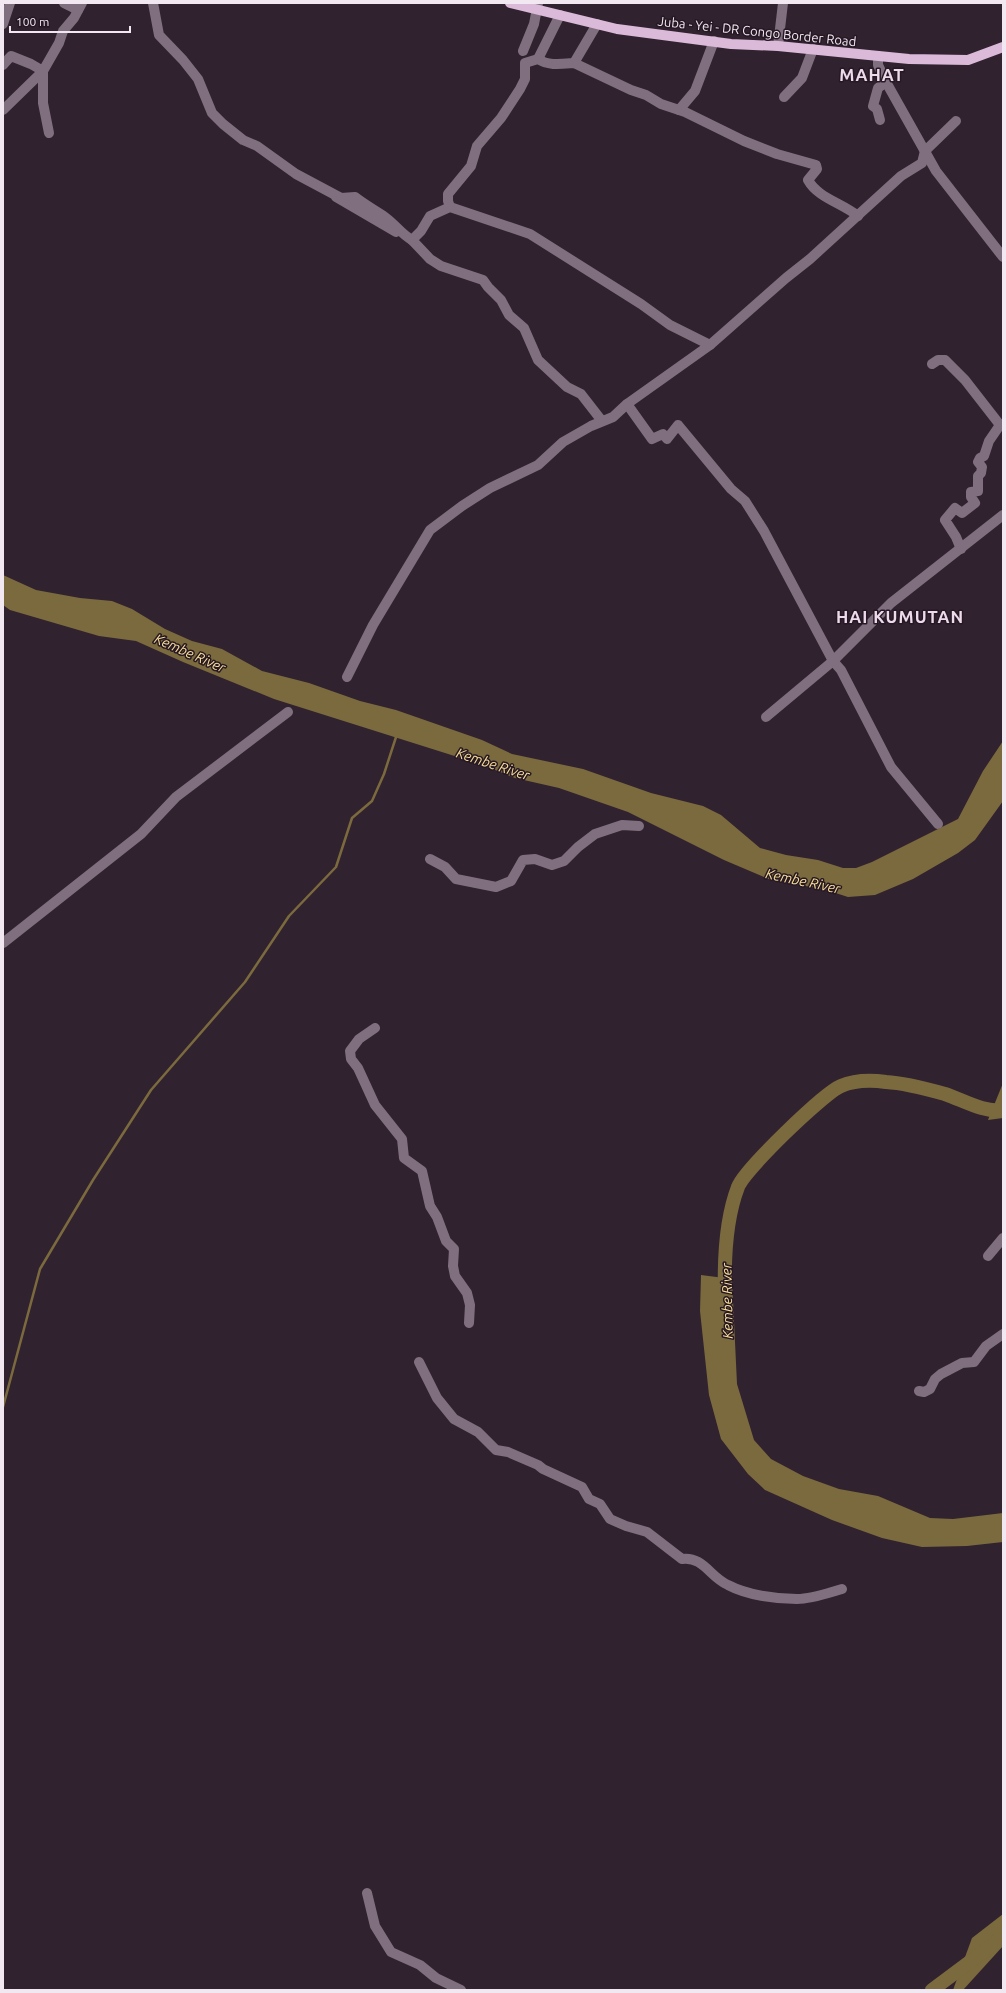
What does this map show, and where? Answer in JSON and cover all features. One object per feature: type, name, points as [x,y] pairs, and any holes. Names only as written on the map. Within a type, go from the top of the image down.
[{"type":"main road","name":"Juba - Yei - DR Congo Border Road","points":[[510,3],[538,6],[560,15],[618,29],[714,41],[909,59],[968,60],[1003,47]]},
{"type":"street","points":[[3,24],[10,3]]},
{"type":"street","points":[[3,110],[43,71],[59,43],[63,30],[80,7],[64,3]]},
{"type":"street","points":[[153,3],[159,35],[183,60],[198,79],[212,113],[243,140],[257,146],[296,174],[341,198],[356,198],[367,207],[386,218],[430,259],[441,266],[483,280],[501,300],[509,315],[524,328],[538,360],[567,387],[581,394],[602,421]]},
{"type":"street","points":[[778,46],[782,3]]},
{"type":"street","points":[[538,6],[520,48],[543,62],[574,63],[744,141],[777,154],[816,165],[817,169],[808,180],[812,187],[848,208],[858,216]]},
{"type":"street","points":[[450,207],[448,194],[471,166],[477,146],[501,118],[520,89],[525,79],[525,63],[537,59],[560,15]]},
{"type":"street","points":[[574,63],[598,24]]},
{"type":"street","points":[[679,110],[694,91],[714,41]]},
{"type":"street","points":[[784,97],[802,78],[813,49]]},
{"type":"street","points":[[3,64],[11,56],[31,64],[43,71]]},
{"type":"street","points":[[878,56],[878,65],[886,82],[936,171],[1003,256]]},
{"type":"street","points":[[43,71],[43,103],[49,133]]},
{"type":"street","points":[[880,120],[877,109],[873,106],[878,88],[886,82]]},
{"type":"street","points":[[347,677],[373,625],[430,530],[462,506],[490,488],[538,465],[563,442],[602,421],[613,417],[628,404],[710,345],[810,259],[901,176],[922,163],[925,151],[956,121]]},
{"type":"street","points":[[408,238],[421,232],[430,216],[450,207],[530,234],[641,304],[670,325],[710,345]]},
{"type":"street","points":[[932,364],[938,360],[946,360],[965,380],[1000,425],[989,441],[984,456],[980,458],[978,462],[982,467],[981,473],[978,476],[978,491],[971,492],[971,497],[975,503],[962,513],[955,508],[945,520],[956,537],[960,549]]},
{"type":"street","points":[[628,404],[652,439],[663,434],[667,439],[678,425],[731,489],[745,501],[764,531],[834,660],[841,670],[891,767],[938,824]]},
{"type":"street","points":[[766,717],[834,660],[891,604],[1003,515]]},
{"type":"street","points":[[3,943],[141,834],[176,797],[288,712]]},
{"type":"street","points":[[430,859],[445,867],[456,879],[496,887],[512,881],[523,860],[534,859],[552,865],[564,861],[578,847],[595,834],[622,825],[638,826]]},
{"type":"street","points":[[375,1028],[359,1039],[350,1050],[351,1059],[358,1068],[375,1105],[402,1139],[404,1158],[422,1171],[430,1206],[437,1217],[446,1241],[454,1249],[453,1266],[455,1276],[467,1293],[470,1305],[469,1323]]},
{"type":"street","points":[[988,1256],[1003,1238]]},
{"type":"street","points":[[920,1391],[924,1392],[930,1389],[935,1379],[941,1374],[962,1363],[974,1362],[986,1346],[998,1340],[1003,1334]]},
{"type":"street","points":[[419,1362],[437,1398],[454,1419],[478,1432],[496,1450],[508,1452],[538,1464],[543,1469],[582,1487],[589,1499],[600,1504],[610,1518],[626,1526],[647,1532],[682,1559],[691,1558],[703,1564],[710,1573],[727,1585],[748,1592],[798,1599],[842,1589]]},
{"type":"street","points":[[367,1893],[375,1926],[391,1952],[420,1965],[436,1978],[461,1990]]},
{"type":"water","points":[[3,575],[36,590],[80,598],[112,601],[132,609],[165,629],[192,641],[222,649],[262,671],[309,683],[360,701],[396,710],[482,740],[512,754],[583,769],[651,793],[703,806],[721,815],[760,848],[786,855],[818,860],[843,868],[856,868],[872,862],[958,819],[983,771],[1003,741],[1003,801],[975,840],[958,853],[913,879],[875,895],[848,897],[823,889],[771,880],[724,860],[628,812],[559,788],[515,778],[483,765],[274,699],[136,641],[99,636],[10,610],[3,605]]},
{"type":"water","points":[[1003,1083],[1003,1118],[988,1120]]},
{"type":"water","points":[[701,1275],[732,1279],[737,1384],[754,1440],[771,1459],[803,1476],[839,1489],[878,1496],[930,1518],[953,1519],[1003,1513],[1003,1542],[967,1546],[922,1547],[882,1538],[832,1520],[765,1490],[748,1474],[721,1439],[709,1395],[700,1311]]},
{"type":"water","points":[[1003,1914],[1003,1946],[963,1990],[953,1990],[972,1938]]},
{"type":"waterway","points":[[3,1407],[40,1269],[93,1180],[151,1090],[245,982],[289,916],[336,867],[352,818],[372,801],[384,774],[397,734]]},
{"type":"waterway","name":"Kembe River","points":[[725,1295],[728,1226],[738,1187],[743,1178],[754,1165],[785,1133],[819,1102],[841,1086],[863,1081],[916,1086],[945,1094],[988,1110],[1003,1110]]},
{"type":"waterway","name":"Kembe River","points":[[932,1990],[1003,1937]]},
{"type":"district","name":"MAHAT","points":[[872,74]]},
{"type":"district","name":"HAI KUMUTAN","points":[[900,616]]}]
